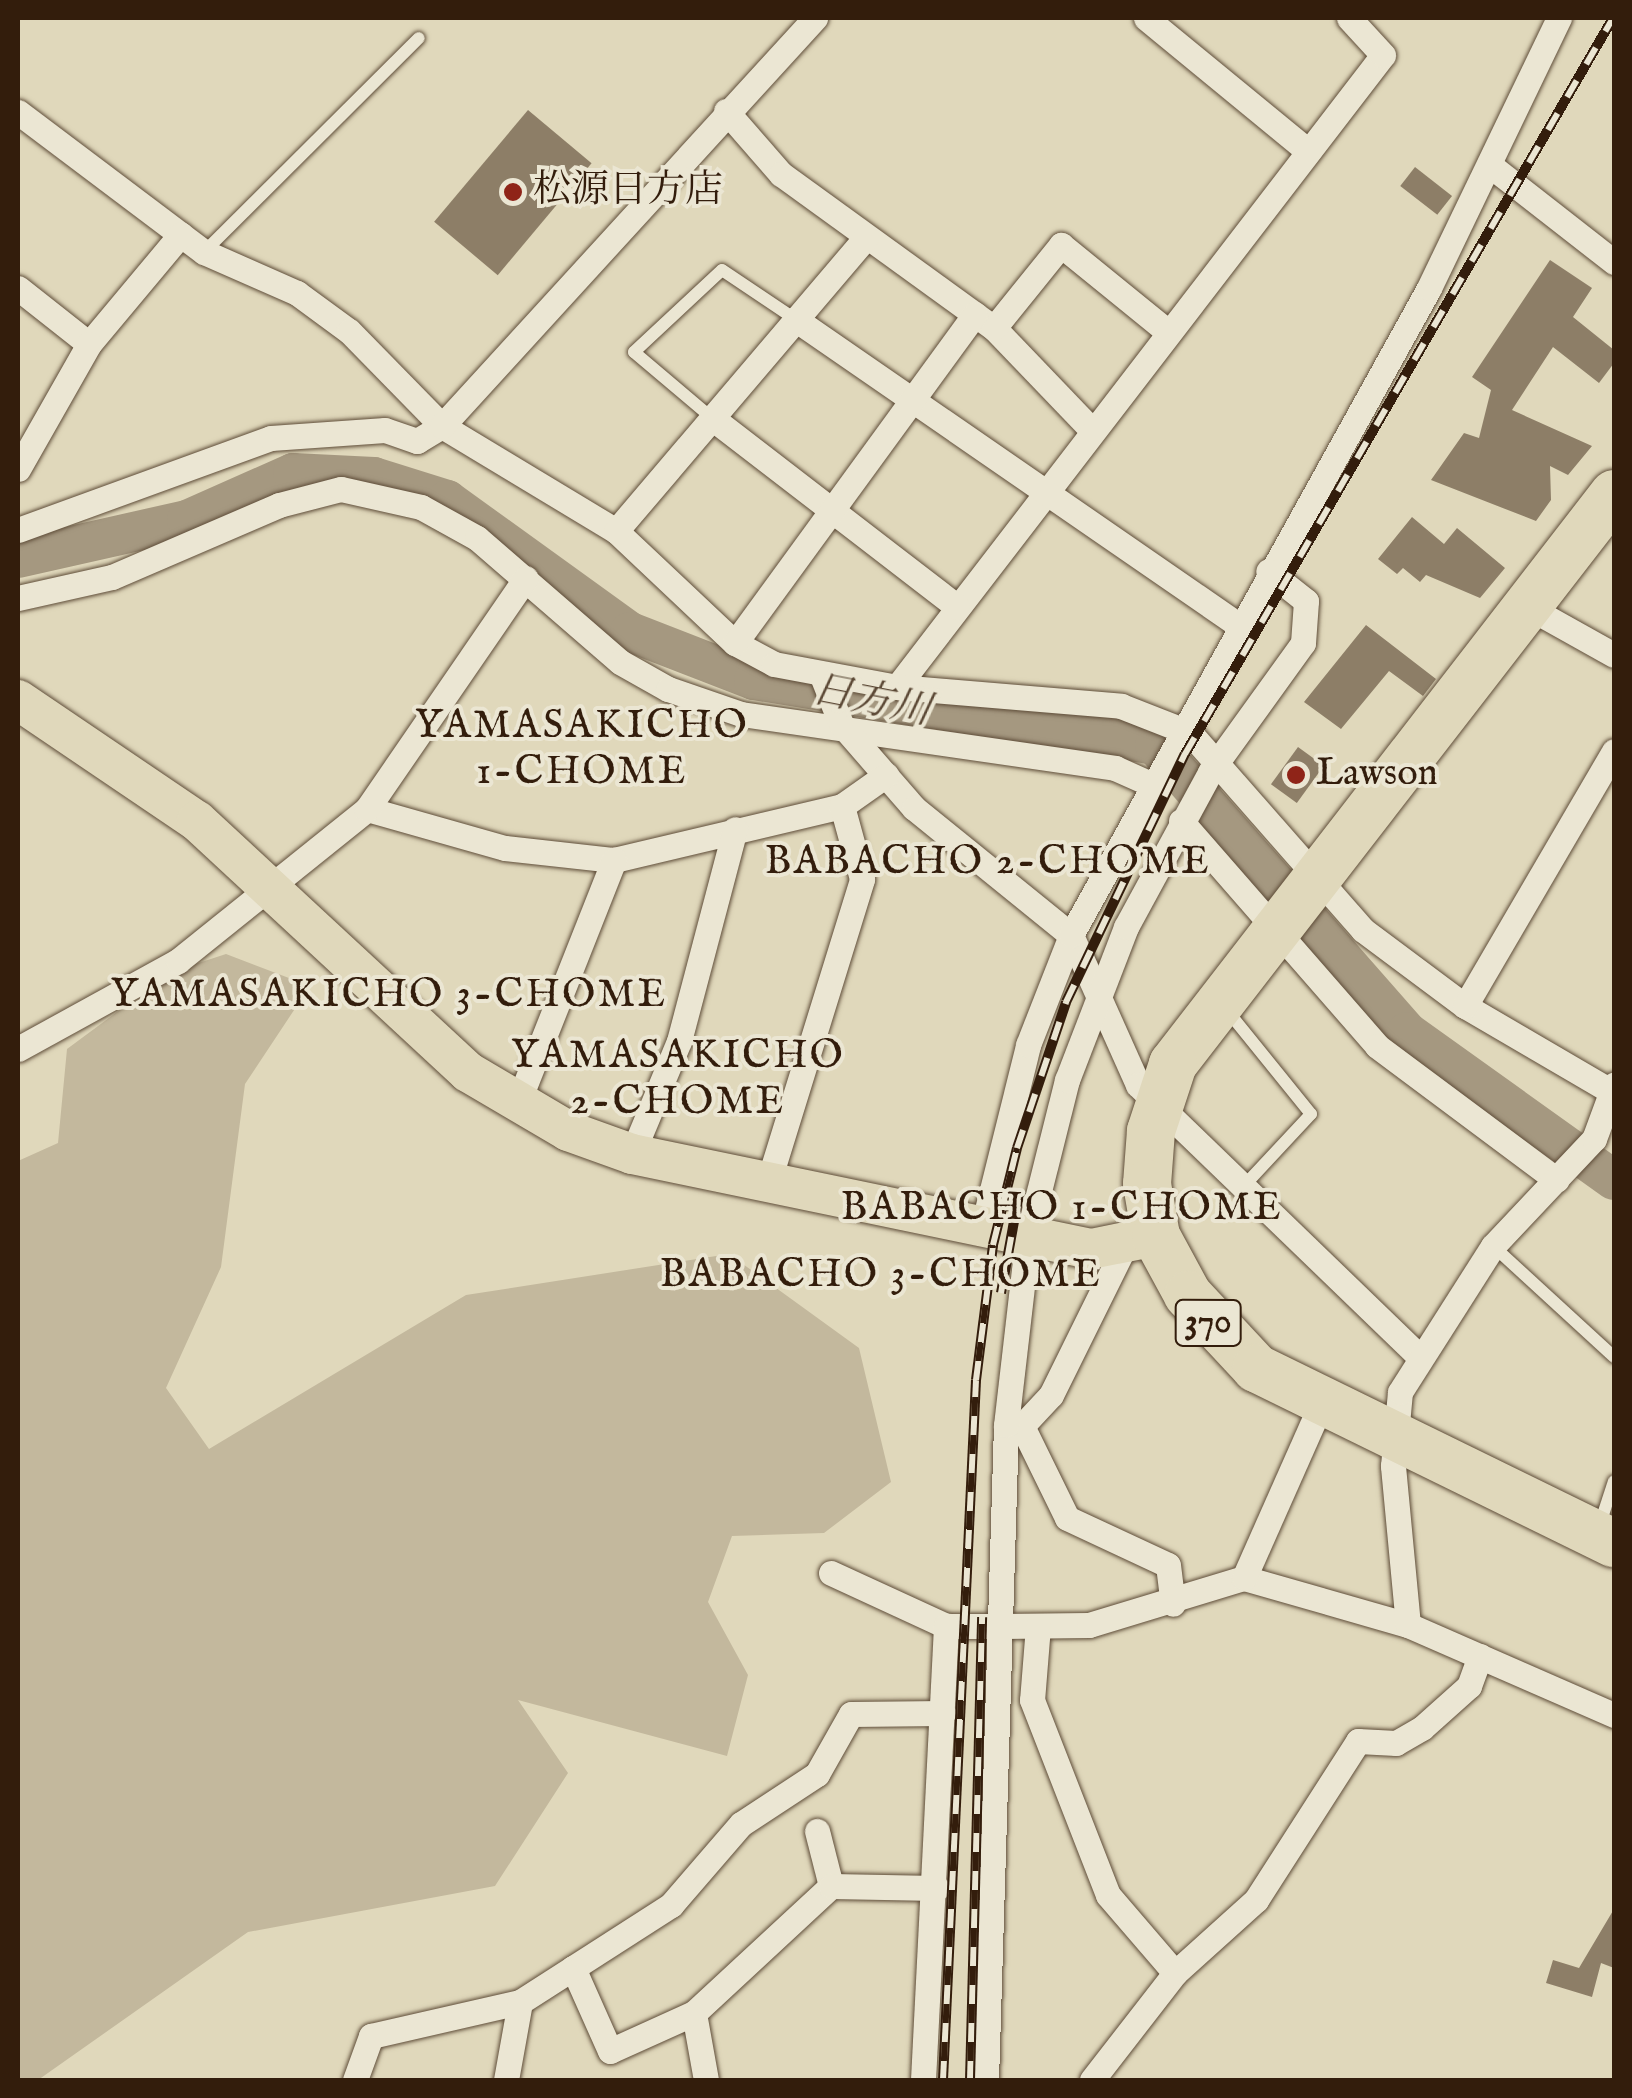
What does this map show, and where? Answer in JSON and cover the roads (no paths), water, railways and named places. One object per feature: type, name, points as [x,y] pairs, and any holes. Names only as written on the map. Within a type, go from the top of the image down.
[{"type":"highway","name":"370","points":[[1606,1539],[1321,1404],[1214,1331],[1139,1243],[1157,1106],[1218,1000],[1614,494]]},
{"type":"main road","points":[[18,700],[274,883],[429,1037],[517,1105],[632,1154],[1028,1235],[1139,1243]]},
{"type":"street","points":[[18,530],[271,438],[384,430],[418,441],[442,426],[815,18]]},
{"type":"street","points":[[1146,18],[1308,151]]},
{"type":"street","points":[[896,687],[1383,55],[1349,18]]},
{"type":"street","points":[[983,1226],[1034,1026],[1071,935],[1151,778],[1491,166],[1559,18]]},
{"type":"street","points":[[726,111],[782,174],[985,321],[1092,429]]},
{"type":"street","points":[[18,112],[204,252],[298,292],[442,426],[616,531],[735,642],[823,682],[1120,706],[1176,733],[1214,767],[1378,1046],[1557,1180]]},
{"type":"street","points":[[1491,166],[1614,262]]},
{"type":"street","points":[[18,469],[89,344],[181,234]]},
{"type":"street","points":[[616,531],[866,237]]},
{"type":"street","points":[[735,642],[913,398],[1061,245],[1168,332]]},
{"type":"street","points":[[18,288],[89,344]]},
{"type":"street","points":[[795,320],[1237,624]]},
{"type":"street","points":[[712,418],[957,607]]},
{"type":"street","points":[[18,598],[112,577],[279,505],[340,489],[421,507],[526,578],[620,662],[668,689],[845,730],[1115,768],[1151,778]]},
{"type":"street","points":[[986,2080],[1002,1626],[1028,1235],[1098,995],[1185,814],[1214,767],[1288,669],[1309,622],[1306,602],[1268,571]]},
{"type":"street","points":[[18,1049],[178,961],[367,810],[526,578]]},
{"type":"street","points":[[1528,606],[1614,656]]},
{"type":"street","points":[[823,682],[845,730],[886,775],[1071,935],[1138,1085],[1419,1356]]},
{"type":"street","points":[[1465,1006],[1614,751]]},
{"type":"street","points":[[367,810],[488,844],[614,860],[842,806],[886,775]]},
{"type":"street","points":[[770,1180],[862,879],[842,806]]},
{"type":"street","points":[[1185,814],[1295,903],[1363,930],[1465,1006],[1613,1088],[1604,1135],[1493,1246],[1419,1356],[1394,1409],[1408,1624]]},
{"type":"street","points":[[632,1154],[678,1042],[735,829]]},
{"type":"street","points":[[517,1105],[614,860]]},
{"type":"street","points":[[1014,1425],[1051,1395],[1139,1243]]},
{"type":"street","points":[[1244,1578],[1321,1404]]},
{"type":"street","points":[[1014,1425],[1066,1518],[1168,1565],[1172,1604]]},
{"type":"street","points":[[831,1573],[946,1626],[1089,1625],[1172,1604],[1244,1578],[1408,1624],[1614,1715]]},
{"type":"street","points":[[923,2080],[937,1888],[946,1626]]},
{"type":"street","points":[[1038,1626],[1032,1700],[1108,1895],[1175,1973]]},
{"type":"street","points":[[1092,2080],[1175,1973],[1256,1900],[1358,1741],[1396,1743],[1422,1728],[1469,1686],[1480,1656]]},
{"type":"street","points":[[355,2080],[372,2036],[520,2002],[671,1906],[741,1824],[817,1774],[851,1714],[943,1714]]},
{"type":"street","points":[[817,1831],[831,1886]]},
{"type":"street","points":[[573,1968],[610,2051],[694,2013],[831,1886],[937,1888]]},
{"type":"street","points":[[506,2080],[520,2002]]},
{"type":"street","points":[[694,2013],[706,2080]]},
{"type":"lane","points":[[204,252],[419,38]]},
{"type":"lane","points":[[712,418],[634,352],[722,270],[795,320]]},
{"type":"lane","points":[[1218,1000],[1312,1114],[1242,1187]]},
{"type":"lane","points":[[1493,1246],[1614,1357]]},
{"type":"lane","points":[[1606,1539],[1614,1480]]},
{"type":"waterway","name":"日方川","points":[[18,558],[187,520],[293,473],[374,477],[447,500],[630,632],[754,680],[1155,745],[1407,1032],[1614,1180]]},
{"type":"railway","points":[[943,2080],[976,1380],[993,1245],[1017,1148],[1066,1002],[1185,754],[1613,18]]},
{"type":"railway","points":[[1001,1293],[1019,1194]]},
{"type":"railway","points":[[970,2080],[982,1617]]},
{"type":"place","name":"松源日方店","points":[[513,192]]},
{"type":"place","name":"Lawson","points":[[1296,775]]},
{"type":"district","name":"YAMASAKICHO 1-CHOME","points":[[582,750]]},
{"type":"district","name":"BABACHO 2-CHOME","points":[[988,863]]},
{"type":"district","name":"YAMASAKICHO 3-CHOME","points":[[389,996]]},
{"type":"district","name":"YAMASAKICHO 2-CHOME","points":[[678,1080]]},
{"type":"district","name":"BABACHO 1-CHOME","points":[[1062,1209]]},
{"type":"district","name":"BABACHO 3-CHOME","points":[[881,1276]]}]
